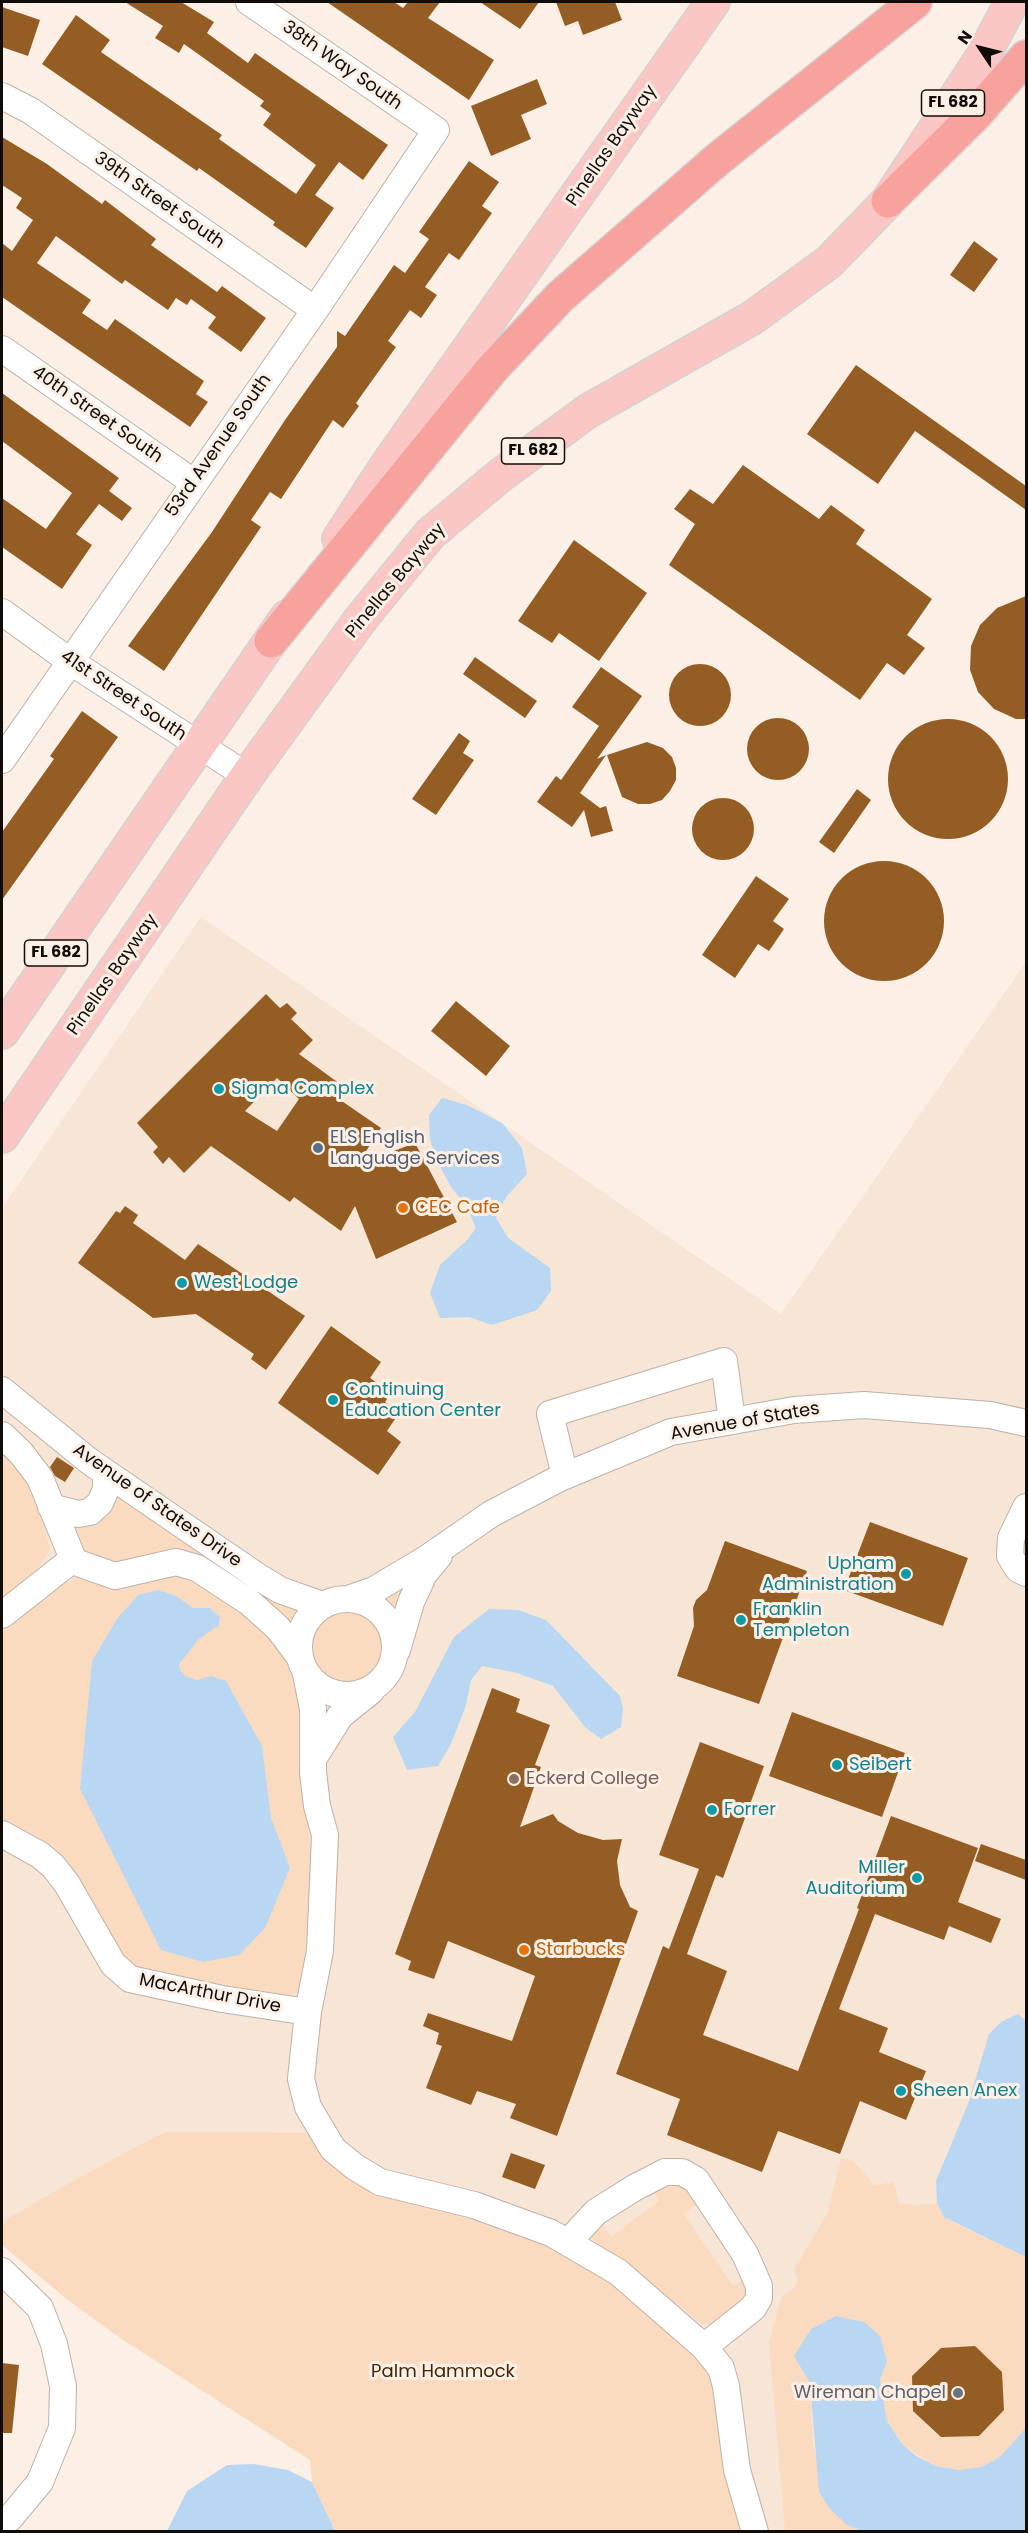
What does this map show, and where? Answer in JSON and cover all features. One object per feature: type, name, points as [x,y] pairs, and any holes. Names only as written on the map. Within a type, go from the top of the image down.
[{"type":"highway","points":[[271,641],[492,369],[561,296],[718,159],[915,2]]},
{"type":"highway","points":[[888,201],[975,115],[1026,57]]},
{"type":"main road","name":"Pinellas Bayway","points":[[2,1032],[271,641],[387,465],[713,2]]},
{"type":"main road","name":"Pinellas Bayway","points":[[2,1136],[247,776],[360,620],[430,534],[502,474],[588,411],[753,318],[820,269],[888,201],[983,56],[1012,2]]},
{"type":"street","name":"38th Way South","points":[[249,2],[436,130]]},
{"type":"street","name":"39th Street South","points":[[2,96],[40,118],[315,310]]},
{"type":"street","name":"53rd Avenue South","points":[[2,760],[193,482],[315,310],[436,130]]},
{"type":"street","name":"40th Street South","points":[[2,349],[193,482]]},
{"type":"street","name":"41st Street South","points":[[2,612],[71,662],[247,776]]},
{"type":"street","points":[[565,1476],[550,1414],[724,1361],[732,1421]]},
{"type":"street","name":"Avenue of States Drive","points":[[2,1390],[106,1473],[260,1578],[280,1590],[322,1605]]},
{"type":"street","name":"Avenue of States","points":[[351,1599],[374,1590],[491,1514],[565,1476],[671,1432],[794,1410],[864,1405],[990,1414],[1026,1423]]},
{"type":"street","points":[[2,1435],[21,1453],[40,1478],[73,1559],[2,1615]]},
{"type":"street","points":[[51,1507],[78,1514],[90,1512],[100,1503],[106,1490],[106,1473]]},
{"type":"street","points":[[1026,1508],[1011,1538],[1010,1556],[1018,1569],[1026,1573]]},
{"type":"street","name":"Avenue of States","points":[[395,1656],[411,1602],[424,1574],[451,1542]]},
{"type":"street","name":"Avenue of States Drive","points":[[73,1559],[95,1571],[115,1576],[176,1562],[197,1568],[249,1602],[278,1628],[303,1665]]},
{"type":"street","points":[[315,1756],[340,1716],[387,1675],[395,1656],[395,1639],[388,1621],[375,1607],[351,1599],[322,1605],[307,1619],[300,1637],[303,1665],[313,1709],[315,1756],[313,1772],[317,1806],[325,1835],[324,1904],[320,1951],[308,2012],[301,2079],[308,2106],[333,2149],[355,2167],[380,2182],[520,2220],[568,2242],[618,2272],[704,2347],[721,2368],[726,2386],[737,2470],[754,2532]]},
{"type":"street","points":[[303,1665],[319,1687],[336,1695],[356,1695],[373,1688]]},
{"type":"street","name":"MacArthur Drive","points":[[2,1834],[40,1855],[53,1866],[67,1884],[113,1964],[130,1979],[222,2000],[308,2012]]},
{"type":"street","points":[[568,2242],[596,2212],[665,2172],[682,2172],[696,2180],[745,2254],[759,2286],[759,2298],[753,2308],[704,2347]]},
{"type":"street","points":[[2,2271],[40,2308],[54,2344],[63,2386],[62,2428],[40,2482],[10,2518],[2,2524]]},
{"type":"shaded area","name":"Eckerd College","points":[[201,917],[781,1314],[1026,962],[1026,2531],[391,2531],[291,2443],[2,2244],[2,1208]]},
{"type":"green space","points":[[2,1452],[36,1493],[50,1550],[24,1588],[2,1604]]},
{"type":"green space","points":[[113,1487],[302,1611],[294,1624],[288,1622],[266,1600],[213,1563],[191,1552],[176,1550],[123,1565],[88,1554],[70,1535],[73,1521]]},
{"type":"green space","points":[[190,1575],[271,1632],[295,1669],[305,1707],[304,1799],[316,1887],[307,1970],[300,1991],[286,1998],[240,1992],[132,1967],[2,1823],[2,1632],[42,1598],[78,1576]]},
{"type":"green space","points":[[408,1579],[395,1611],[383,1599]]},
{"type":"green space","points":[[350,1607],[365,1610],[378,1618],[386,1631],[389,1646],[386,1661],[378,1674],[365,1682],[350,1685],[335,1682],[322,1674],[314,1661],[311,1646],[314,1631],[322,1618],[335,1610]]},
{"type":"green space","name":"Palm Hammock","points":[[165,2132],[309,2133],[339,2169],[493,2220],[546,2243],[596,2271],[660,2317],[714,2377],[746,2531],[335,2531],[312,2482],[310,2460],[120,2338],[69,2301],[2,2245],[2,2222]]},
{"type":"green space","points":[[841,2158],[853,2161],[874,2185],[894,2182],[899,2203],[915,2206],[937,2203],[944,2216],[955,2224],[1026,2257],[1026,2428],[1000,2457],[981,2467],[959,2470],[935,2466],[902,2444],[887,2421],[880,2380],[887,2361],[794,2356],[810,2383],[813,2444],[830,2509],[847,2525],[862,2531],[785,2531],[769,2342],[782,2296],[793,2289],[798,2280],[794,2270],[828,2212]]},
{"type":"green space","points":[[675,2183],[689,2189],[699,2202],[684,2214],[733,2286],[744,2279],[747,2280],[747,2298],[712,2324],[702,2324],[634,2270],[598,2247],[591,2238],[596,2226],[602,2225],[611,2237],[659,2201],[652,2189]]},
{"type":"water","points":[[442,1098],[467,1105],[502,1123],[522,1148],[527,1174],[506,1197],[496,1218],[508,1238],[550,1268],[551,1291],[537,1310],[492,1325],[469,1317],[440,1318],[430,1293],[440,1265],[468,1239],[476,1228],[466,1205],[451,1187],[437,1161],[430,1139],[429,1115]]},
{"type":"water","points":[[159,1590],[176,1596],[193,1608],[209,1608],[220,1616],[219,1625],[199,1639],[179,1664],[180,1670],[185,1676],[197,1680],[211,1676],[226,1681],[262,1746],[271,1818],[290,1868],[265,1928],[239,1955],[203,1962],[161,1950],[80,1789],[92,1661],[117,1619],[138,1595]]},
{"type":"water","points":[[489,1609],[518,1610],[546,1620],[620,1696],[623,1709],[621,1727],[601,1739],[585,1727],[553,1686],[517,1673],[482,1666],[471,1680],[466,1705],[451,1744],[438,1766],[407,1770],[393,1737],[415,1712],[454,1637]]},
{"type":"water","points":[[1018,2014],[1026,2021],[1026,2257],[944,2217],[937,2203],[936,2181],[968,2104],[989,2034],[1001,2022]]},
{"type":"water","points":[[836,2316],[864,2322],[880,2336],[887,2361],[880,2380],[887,2421],[902,2444],[916,2456],[935,2466],[959,2470],[981,2467],[1000,2457],[1026,2428],[1026,2531],[862,2531],[847,2525],[830,2509],[819,2492],[810,2383],[794,2356],[811,2329]]},
{"type":"water","points":[[254,2464],[288,2470],[312,2482],[335,2531],[167,2531],[187,2491],[227,2465]]},
{"type":"building","points":[[125,2],[181,2],[214,22],[207,33],[248,63],[255,53],[388,145],[363,180],[339,162],[315,195],[334,208],[306,248],[273,225],[275,222],[199,168],[197,171],[42,64],[76,15],[110,40],[101,52],[222,135],[219,139],[296,194],[316,165],[263,125],[271,114],[260,106],[264,101],[184,44],[179,53],[155,38],[163,26]]},
{"type":"building","points":[[327,2],[394,2],[403,8],[408,2],[440,2],[428,18],[494,60],[469,100]]},
{"type":"building","points":[[480,2],[539,2],[520,29]]},
{"type":"building","points":[[556,2],[615,2],[622,20],[583,35],[578,21],[565,26]]},
{"type":"building","points":[[2,7],[40,20],[28,56],[2,47]]},
{"type":"building","points":[[537,79],[547,104],[521,115],[531,139],[491,156],[471,106]]},
{"type":"building","points":[[2,137],[47,164],[102,204],[105,200],[156,239],[151,245],[217,292],[222,286],[266,318],[241,352],[208,328],[216,317],[191,299],[187,305],[176,298],[168,310],[125,280],[122,284],[56,236],[37,263],[91,300],[82,313],[107,330],[115,319],[204,381],[196,394],[208,402],[190,427],[2,297],[2,243],[12,251],[33,220],[16,208],[22,198],[2,185]]},
{"type":"building","points":[[469,161],[499,182],[482,206],[492,213],[459,260],[449,253],[425,287],[437,295],[421,318],[410,310],[388,341],[396,347],[356,403],[359,406],[343,428],[333,420],[281,499],[270,492],[251,520],[261,527],[164,671],[128,646],[212,532],[285,420],[337,347],[337,331],[345,336],[394,265],[405,273],[429,239],[419,232]]},
{"type":"building","points":[[974,241],[998,259],[974,292],[950,275]]},
{"type":"building","points":[[856,365],[1026,486],[1026,510],[915,431],[878,484],[807,434]]},
{"type":"building","points":[[2,393],[119,478],[109,491],[132,508],[122,521],[99,504],[76,534],[92,545],[62,589],[2,547],[2,498],[46,529],[72,493],[2,441]]},
{"type":"building","points":[[743,465],[819,519],[831,505],[865,530],[856,544],[932,599],[907,635],[925,648],[904,675],[887,663],[860,700],[669,565],[695,524],[674,509],[690,489],[713,504]]},
{"type":"building","points":[[574,540],[647,593],[599,661],[559,633],[552,643],[518,621]]},
{"type":"building","points":[[1026,596],[1026,719],[1016,719],[994,709],[978,692],[970,670],[971,646],[980,625],[997,608]]},
{"type":"building","points":[[475,657],[537,701],[525,718],[463,674]]},
{"type":"building","points":[[700,664],[712,666],[722,673],[729,683],[731,695],[729,707],[722,717],[712,724],[700,726],[688,724],[678,717],[671,707],[669,695],[671,683],[678,673],[688,666]]},
{"type":"building","points":[[601,667],[642,696],[597,759],[606,755],[580,793],[600,808],[606,806],[613,831],[591,837],[584,810],[572,827],[537,802],[556,776],[561,780],[599,726],[572,707]]},
{"type":"building","points":[[82,711],[118,737],[2,900],[2,832],[54,759],[50,756]]},
{"type":"building","points":[[778,718],[790,720],[800,727],[807,737],[809,749],[807,761],[800,771],[790,778],[778,780],[766,778],[756,771],[749,761],[747,749],[749,737],[756,727],[766,720]]},
{"type":"building","points":[[948,719],[971,723],[991,736],[1004,756],[1008,779],[1004,802],[991,822],[971,835],[948,839],[925,835],[905,822],[892,802],[888,779],[892,756],[905,736],[925,723]]},
{"type":"building","points":[[459,733],[470,741],[463,753],[474,760],[436,815],[412,799]]},
{"type":"building","points":[[647,742],[663,748],[672,757],[676,768],[676,780],[662,800],[650,804],[638,804],[622,797],[607,755]]},
{"type":"building","points":[[857,789],[871,800],[834,853],[819,842]]},
{"type":"building","points":[[723,798],[735,800],[745,807],[752,817],[754,829],[752,841],[745,851],[735,858],[723,860],[711,858],[701,851],[694,841],[692,829],[694,817],[701,807],[711,800]]},
{"type":"building","points":[[884,861],[907,865],[927,878],[940,898],[944,921],[940,944],[927,964],[907,977],[884,981],[861,977],[841,964],[828,944],[824,921],[828,898],[841,878],[861,865]]},
{"type":"building","points":[[756,876],[789,899],[773,921],[784,929],[769,951],[758,944],[735,978],[702,955]]},
{"type":"building","points":[[266,994],[280,1008],[287,1003],[297,1013],[291,1019],[313,1040],[299,1054],[340,1084],[333,1095],[381,1128],[357,1165],[415,1143],[457,1222],[376,1259],[355,1206],[341,1231],[294,1197],[290,1202],[211,1146],[184,1173],[169,1157],[163,1164],[153,1152],[158,1147],[137,1123]],"holes":[[[277,1078],[299,1099],[277,1131],[245,1111]]]},
{"type":"building","points":[[456,1001],[510,1046],[486,1076],[431,1031]]},
{"type":"building","name":"West Lodge","points":[[125,1206],[138,1215],[133,1223],[185,1260],[198,1244],[305,1316],[266,1370],[251,1359],[254,1354],[196,1314],[153,1318],[78,1263],[116,1211],[120,1213]]},
{"type":"building","name":"Continuing Education Center","points":[[331,1326],[381,1362],[370,1378],[384,1388],[380,1393],[387,1399],[385,1402],[399,1413],[387,1431],[401,1442],[378,1475],[278,1403]]},
{"type":"building","points":[[57,1457],[74,1468],[65,1482],[55,1476],[50,1467]]},
{"type":"building","name":"Upham Administration","points":[[870,1522],[968,1558],[943,1626],[844,1590]]},
{"type":"building","name":"Franklin Templeton","points":[[725,1541],[807,1571],[759,1704],[677,1676],[694,1626],[693,1608],[696,1600],[707,1590]]},
{"type":"building","points":[[492,1688],[520,1699],[516,1712],[550,1725],[535,1765],[541,1767],[520,1827],[553,1814],[558,1821],[578,1833],[603,1840],[622,1839],[617,1861],[620,1885],[630,1907],[638,1911],[557,2136],[510,2118],[516,2104],[477,2091],[471,2105],[426,2088],[442,2046],[436,2044],[439,2033],[423,2026],[428,2013],[512,2041],[535,1976],[448,1941],[434,1979],[408,1970],[411,1961],[395,1954]]},
{"type":"building","name":"Seibert","points":[[792,1712],[905,1753],[882,1817],[769,1776]]},
{"type":"building","points":[[700,1742],[764,1766],[723,1878],[716,1875],[687,1954],[727,1971],[703,2035],[798,2071],[859,1909],[857,1908],[891,1816],[978,1848],[958,1902],[1001,1919],[991,1943],[949,1926],[944,1940],[875,1914],[839,2009],[888,2028],[879,2052],[926,2071],[906,2120],[860,2101],[840,2154],[778,2131],[762,2172],[667,2135],[680,2099],[616,2074],[663,1946],[669,1949],[699,1869],[659,1855]]},
{"type":"building","points":[[981,1844],[1026,1860],[1026,1880],[975,1861]]},
{"type":"building","points":[[511,2153],[545,2165],[535,2189],[502,2177]]},
{"type":"building","name":"Wireman Chapel","points":[[975,2346],[1002,2372],[1004,2410],[979,2436],[941,2437],[913,2411],[912,2376],[941,2348]]},
{"type":"building","points":[[2,2363],[19,2365],[12,2433],[2,2433]]},
{"type":"place","name":"Sigma Complex","points":[[219,1089]]},
{"type":"place","name":"ELS English Language Services","points":[[318,1148]]},
{"type":"place","name":"CEC Cafe","points":[[403,1208]]},
{"type":"place","name":"West Lodge","points":[[182,1283]]},
{"type":"place","name":"Continuing Education Center","points":[[333,1400]]},
{"type":"place","name":"Upham Administration","points":[[906,1574]]},
{"type":"place","name":"Franklin Templeton","points":[[741,1620]]},
{"type":"place","name":"Seibert","points":[[837,1765]]},
{"type":"place","name":"Eckerd College","points":[[514,1779]]},
{"type":"place","name":"Forrer","points":[[712,1810]]},
{"type":"place","name":"Miller Auditorium","points":[[917,1878]]},
{"type":"place","name":"Starbucks","points":[[524,1950]]},
{"type":"place","name":"Sheen Anex","points":[[901,2091]]},
{"type":"place","name":"Wireman Chapel","points":[[958,2393]]}]
